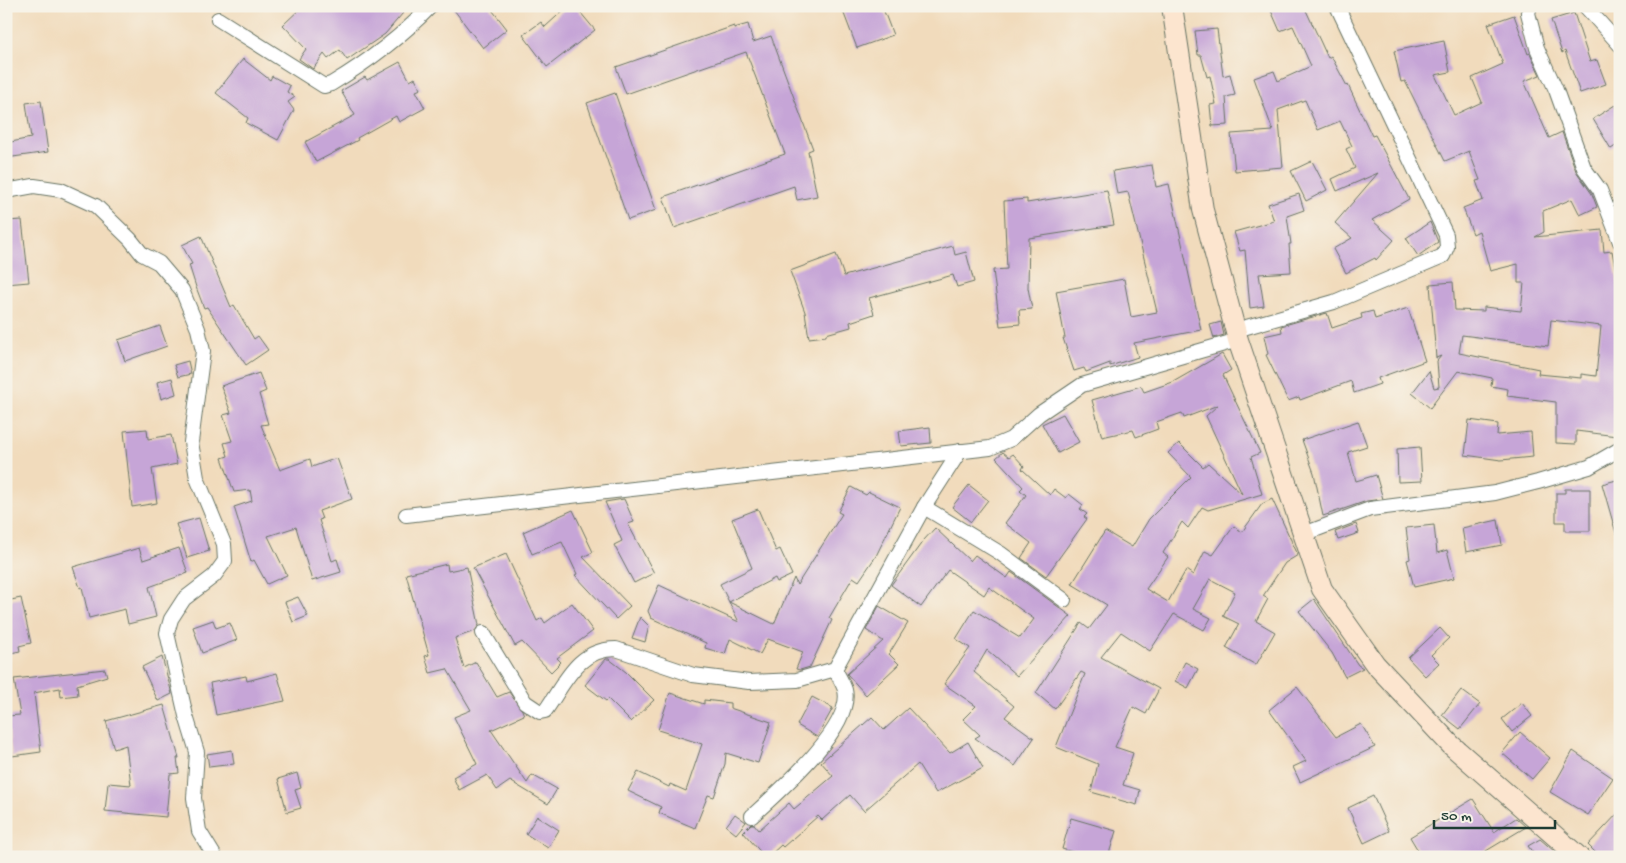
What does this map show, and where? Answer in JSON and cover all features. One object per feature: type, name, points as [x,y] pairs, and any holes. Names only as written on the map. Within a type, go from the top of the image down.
[{"type":"street","points":[[218,20],[324,86],[331,84],[364,62],[418,20],[431,6]]},
{"type":"street","points":[[1172,6],[1203,210],[1237,335],[1322,589],[1375,664],[1451,745],[1579,857]]},
{"type":"street","points":[[406,515],[990,448],[1011,439],[1039,414],[1082,385],[1334,302],[1444,256],[1447,247],[1446,235],[1337,6]]},
{"type":"street","points":[[1530,6],[1528,13],[1537,48],[1556,90],[1584,168],[1600,190],[1620,242]]},
{"type":"street","points":[[1585,6],[1620,45]]},
{"type":"street","points":[[6,191],[34,186],[61,190],[96,206],[130,239],[142,254],[160,263],[182,290],[198,329],[203,350],[191,442],[197,478],[224,544],[225,561],[214,576],[184,599],[171,619],[167,633],[186,716],[197,752],[194,798],[199,831],[216,857]]},
{"type":"street","points":[[1304,534],[1370,509],[1495,493],[1538,482],[1589,467],[1620,448]]},
{"type":"street","points":[[483,633],[525,702],[540,712],[545,710],[576,666],[588,654],[604,649],[616,649],[693,675],[749,682],[797,680],[835,669],[924,507],[960,451]]},
{"type":"street","points":[[924,507],[1000,553],[1064,600]]},
{"type":"street","points":[[752,816],[817,752],[835,727],[844,706],[845,690],[835,669]]},
{"type":"building","points":[[303,6],[409,6],[385,34],[347,60],[340,50],[328,59],[324,54],[313,69],[299,59],[306,49],[283,25]]},
{"type":"building","points":[[451,6],[489,6],[507,29],[483,48]]},
{"type":"building","points":[[568,6],[575,6],[595,30],[547,67],[523,35],[541,22],[545,27]]},
{"type":"building","points":[[841,6],[882,6],[893,35],[857,48]]},
{"type":"building","points":[[1269,6],[1304,6],[1328,58],[1331,56],[1348,85],[1372,136],[1375,135],[1409,199],[1372,220],[1394,240],[1376,260],[1375,258],[1346,273],[1333,249],[1352,238],[1335,223],[1378,173],[1337,191],[1332,179],[1355,168],[1346,149],[1352,146],[1340,121],[1318,130],[1305,100],[1278,110],[1283,167],[1235,171],[1231,134],[1273,131],[1254,78],[1274,71],[1278,81],[1311,66],[1293,26],[1280,31]]},
{"type":"building","points":[[1574,13],[1590,62],[1597,60],[1606,84],[1580,93],[1565,51],[1562,53],[1551,20]]},
{"type":"building","points":[[1514,15],[1528,54],[1530,53],[1540,75],[1524,81],[1549,138],[1562,132],[1576,171],[1592,194],[1597,207],[1580,215],[1572,199],[1543,211],[1544,232],[1535,237],[1602,230],[1604,252],[1612,251],[1620,294],[1620,411],[1617,436],[1576,431],[1576,444],[1556,443],[1556,402],[1507,396],[1508,389],[1491,386],[1492,378],[1458,371],[1430,408],[1412,393],[1429,371],[1434,388],[1439,387],[1437,361],[1441,356],[1436,358],[1430,284],[1453,282],[1455,310],[1484,311],[1484,307],[1521,311],[1524,283],[1518,283],[1518,264],[1490,271],[1479,231],[1473,234],[1463,208],[1483,200],[1476,181],[1480,180],[1469,151],[1445,161],[1405,81],[1401,82],[1394,51],[1444,41],[1450,72],[1435,75],[1454,115],[1482,102],[1472,78],[1503,64],[1488,24]],"holes":[[[1551,320],[1601,326],[1596,376],[1581,374],[1581,378],[1538,374],[1539,369],[1459,353],[1462,335],[1548,346]]]},
{"type":"building","points":[[748,24],[753,42],[771,36],[813,149],[808,151],[817,196],[797,200],[794,186],[674,228],[663,197],[785,154],[746,52],[626,94],[616,67],[734,26],[734,28]]},
{"type":"building","points":[[1217,29],[1223,76],[1230,74],[1235,95],[1226,97],[1228,125],[1212,126],[1210,105],[1216,104],[1210,76],[1207,77],[1201,55],[1198,55],[1195,31]]},
{"type":"building","points":[[243,59],[270,80],[272,76],[290,86],[287,92],[295,97],[288,102],[294,110],[278,140],[246,123],[248,118],[216,93]]},
{"type":"building","points":[[400,62],[410,81],[415,78],[421,89],[416,91],[425,108],[399,122],[396,116],[357,138],[358,140],[316,162],[305,142],[355,115],[341,91],[365,77],[367,80]]},
{"type":"building","points":[[615,93],[656,210],[628,220],[587,103]]},
{"type":"building","points":[[41,101],[48,152],[6,158],[6,143],[31,138],[26,103]]},
{"type":"building","points":[[1615,105],[1620,113],[1620,143],[1611,149],[1593,119]]},
{"type":"building","points":[[1312,161],[1327,190],[1306,201],[1291,171]]},
{"type":"building","points":[[1152,165],[1156,187],[1169,184],[1201,330],[1134,343],[1138,357],[1110,366],[1110,363],[1086,372],[1084,368],[1074,371],[1063,338],[1065,338],[1056,291],[1124,279],[1131,317],[1157,312],[1128,192],[1117,194],[1113,171]]},
{"type":"building","points":[[1107,190],[1114,225],[1029,238],[1028,288],[1032,309],[1019,310],[1020,324],[1000,326],[993,270],[1007,269],[1004,201],[1027,199],[1027,203]]},
{"type":"building","points":[[1299,194],[1304,210],[1287,216],[1291,244],[1289,244],[1291,272],[1259,274],[1264,306],[1250,308],[1245,250],[1240,251],[1234,232],[1274,221],[1268,204]]},
{"type":"building","points":[[22,220],[29,282],[6,284],[6,221]]},
{"type":"building","points":[[1430,222],[1438,242],[1418,256],[1406,238]]},
{"type":"building","points":[[201,236],[231,307],[234,305],[254,339],[258,336],[268,350],[246,365],[207,307],[204,308],[196,287],[189,265],[192,264],[182,245]]},
{"type":"building","points":[[953,246],[955,255],[966,252],[974,282],[957,287],[953,275],[869,298],[874,314],[850,322],[851,327],[826,334],[826,336],[809,338],[805,312],[790,271],[836,254],[844,276]]},
{"type":"building","points":[[1408,308],[1425,361],[1378,378],[1380,384],[1354,393],[1351,381],[1300,400],[1299,397],[1288,401],[1266,355],[1268,354],[1264,336],[1282,332],[1281,326],[1327,313],[1332,328],[1362,318],[1361,314],[1373,311],[1375,319]]},
{"type":"building","points":[[1221,322],[1224,335],[1214,338],[1210,325]]},
{"type":"building","points":[[160,326],[167,346],[125,361],[118,340]]},
{"type":"building","points":[[1222,354],[1231,370],[1223,375],[1260,453],[1251,457],[1262,494],[1208,510],[1202,507],[1188,528],[1182,522],[1163,553],[1168,557],[1146,589],[1168,602],[1186,570],[1193,575],[1205,551],[1213,555],[1234,526],[1242,532],[1262,504],[1272,499],[1298,555],[1285,563],[1263,596],[1268,599],[1256,621],[1275,632],[1256,665],[1226,648],[1239,624],[1223,616],[1235,592],[1210,579],[1193,609],[1211,618],[1204,630],[1174,614],[1150,651],[1121,632],[1101,657],[1159,689],[1146,714],[1133,707],[1115,747],[1133,753],[1123,785],[1140,790],[1137,805],[1091,792],[1098,764],[1056,747],[1085,674],[1081,672],[1055,709],[1036,693],[1081,623],[1089,629],[1107,605],[1072,584],[1105,531],[1132,547],[1149,519],[1191,477],[1168,453],[1179,443],[1203,467],[1208,463],[1242,494],[1206,416],[1218,405],[1184,418],[1182,413],[1156,422],[1158,429],[1136,437],[1133,430],[1102,437],[1092,400],[1141,386],[1144,392],[1173,382]]},
{"type":"building","points":[[188,361],[191,374],[178,377],[174,365]]},
{"type":"building","points":[[259,373],[266,391],[259,394],[268,424],[261,425],[280,470],[310,459],[312,467],[337,458],[352,499],[319,511],[322,519],[319,520],[332,561],[337,559],[341,572],[312,581],[296,527],[268,536],[287,575],[267,584],[254,560],[251,562],[234,507],[252,501],[250,490],[234,492],[222,458],[228,456],[224,443],[232,441],[223,415],[231,413],[221,386]]},
{"type":"building","points":[[172,378],[176,394],[161,399],[157,382]]},
{"type":"building","points":[[1063,414],[1079,442],[1058,453],[1042,424]]},
{"type":"building","points":[[1469,420],[1498,424],[1497,435],[1531,432],[1533,457],[1501,460],[1465,455]]},
{"type":"building","points":[[1358,421],[1367,446],[1348,452],[1356,481],[1376,475],[1383,499],[1367,501],[1323,516],[1314,473],[1302,440]]},
{"type":"building","points":[[930,427],[931,443],[901,446],[899,431]]},
{"type":"building","points":[[147,429],[148,439],[171,435],[177,464],[152,469],[157,503],[132,507],[124,431]]},
{"type":"building","points":[[1420,447],[1422,481],[1398,482],[1397,449]]},
{"type":"building","points":[[1003,452],[1009,457],[1013,454],[1024,466],[1022,469],[1050,495],[1054,489],[1066,498],[1069,494],[1083,505],[1080,509],[1087,514],[1084,517],[1087,519],[1046,576],[1021,558],[1031,543],[1005,523],[1026,495],[1020,490],[1023,487],[996,458]]},
{"type":"building","points":[[1620,479],[1620,533],[1616,533],[1602,484]]},
{"type":"building","points":[[969,485],[988,500],[971,522],[952,507]]},
{"type":"building","points":[[851,487],[866,495],[869,492],[900,507],[876,556],[859,581],[853,577],[829,618],[832,620],[810,667],[800,670],[796,669],[803,652],[768,639],[760,654],[730,639],[725,654],[705,648],[706,643],[651,618],[648,611],[659,585],[739,622],[729,602],[774,624],[794,578],[797,585],[842,514],[838,512]]},
{"type":"building","points":[[1565,489],[1590,489],[1590,531],[1565,531],[1565,522],[1556,522],[1556,493],[1565,493]]},
{"type":"building","points":[[624,499],[634,522],[628,524],[654,573],[634,583],[614,545],[622,541],[605,502]]},
{"type":"building","points":[[758,509],[776,551],[780,549],[792,575],[777,582],[775,578],[729,602],[720,584],[752,568],[732,519]]},
{"type":"building","points":[[573,510],[593,552],[583,557],[630,606],[616,619],[575,575],[577,574],[562,542],[532,554],[523,532]]},
{"type":"building","points":[[199,518],[209,551],[187,558],[176,524]]},
{"type":"building","points":[[1498,520],[1502,545],[1466,552],[1462,528]]},
{"type":"building","points":[[1356,524],[1359,533],[1338,540],[1335,532]]},
{"type":"building","points":[[1434,525],[1437,553],[1447,550],[1454,578],[1414,587],[1407,560],[1410,559],[1406,528]]},
{"type":"building","points":[[935,528],[970,561],[975,555],[1007,578],[1011,572],[1071,616],[1017,676],[987,650],[974,672],[1014,706],[1005,717],[1034,738],[1015,766],[975,738],[980,735],[963,719],[976,706],[944,684],[970,648],[956,639],[974,610],[1020,638],[1034,619],[989,587],[984,595],[948,570],[921,607],[891,585],[923,541]]},
{"type":"building","points":[[139,548],[143,560],[179,548],[188,573],[149,587],[156,617],[128,624],[125,609],[89,618],[82,587],[80,588],[73,567]]},
{"type":"building","points":[[506,554],[537,621],[542,618],[545,623],[572,603],[593,631],[557,658],[561,662],[551,672],[522,642],[515,646],[473,568]]},
{"type":"building","points":[[447,564],[448,571],[467,567],[479,625],[475,631],[455,638],[464,668],[476,662],[497,697],[509,692],[522,710],[524,715],[491,730],[527,783],[532,775],[557,789],[548,804],[510,781],[497,790],[487,775],[459,790],[453,777],[477,764],[454,717],[471,710],[447,669],[430,673],[425,656],[429,655],[406,574]]},
{"type":"building","points":[[298,597],[308,616],[293,622],[285,602]]},
{"type":"building","points":[[21,598],[31,643],[19,646],[20,651],[6,654],[6,601]]},
{"type":"building","points":[[1314,599],[1358,665],[1363,668],[1345,677],[1332,653],[1299,611]]},
{"type":"building","points":[[879,606],[908,623],[889,654],[899,664],[866,695],[847,674],[883,641],[866,630]]},
{"type":"building","points":[[640,617],[649,626],[645,642],[632,638]]},
{"type":"building","points":[[213,620],[216,628],[230,623],[237,640],[202,653],[193,627]]},
{"type":"building","points":[[1440,628],[1449,638],[1431,655],[1439,663],[1425,676],[1408,658]]},
{"type":"building","points":[[162,657],[172,694],[158,701],[142,667]]},
{"type":"building","points":[[606,659],[609,659],[626,672],[654,700],[631,722],[608,699],[606,701],[585,685]]},
{"type":"building","points":[[1185,662],[1198,669],[1188,688],[1175,681]]},
{"type":"building","points":[[105,669],[107,676],[77,685],[78,695],[61,697],[60,688],[34,693],[41,752],[12,756],[7,716],[20,715],[14,679]]},
{"type":"building","points":[[277,673],[285,701],[216,715],[210,683],[246,676],[247,681]]},
{"type":"building","points":[[1297,687],[1336,737],[1361,724],[1375,747],[1300,782],[1293,767],[1306,761],[1269,710]]},
{"type":"building","points":[[1461,690],[1480,704],[1460,729],[1442,715]]},
{"type":"building","points":[[670,693],[704,704],[704,700],[730,703],[730,708],[771,722],[758,763],[726,753],[725,764],[714,797],[708,795],[695,828],[659,813],[661,807],[628,791],[638,772],[669,787],[670,784],[686,791],[702,744],[658,730]]},
{"type":"building","points":[[812,697],[833,708],[817,737],[797,725]]},
{"type":"building","points":[[1522,703],[1532,716],[1512,732],[1502,719]]},
{"type":"building","points":[[164,705],[179,758],[177,758],[179,773],[170,774],[166,817],[105,811],[108,783],[131,785],[126,745],[114,749],[106,721]]},
{"type":"building","points":[[908,708],[950,753],[968,742],[983,768],[936,793],[918,764],[864,811],[850,795],[822,820],[818,816],[783,847],[781,845],[768,857],[765,857],[743,832],[751,824],[754,824],[759,830],[789,803],[794,809],[833,776],[821,762],[872,717],[884,730]]},
{"type":"building","points":[[1520,732],[1550,758],[1532,779],[1502,753]]},
{"type":"building","points":[[232,750],[234,764],[209,767],[207,754]]},
{"type":"building","points":[[1573,751],[1613,778],[1588,815],[1550,792]]},
{"type":"building","points":[[297,773],[301,788],[295,790],[301,808],[287,812],[278,779]]},
{"type":"building","points":[[1373,796],[1389,831],[1364,843],[1348,808]]},
{"type":"building","points":[[1473,799],[1494,832],[1516,818],[1526,827],[1476,857],[1422,857],[1410,837]]},
{"type":"building","points":[[1620,811],[1620,857],[1600,857],[1588,845]]},
{"type":"building","points":[[735,814],[746,822],[736,834],[726,826]]},
{"type":"building","points":[[537,816],[559,830],[548,848],[526,834]]},
{"type":"building","points":[[1071,818],[1116,831],[1108,857],[1091,857],[1062,849]]},
{"type":"building","points":[[1540,839],[1558,857],[1536,857],[1528,846]]}]
